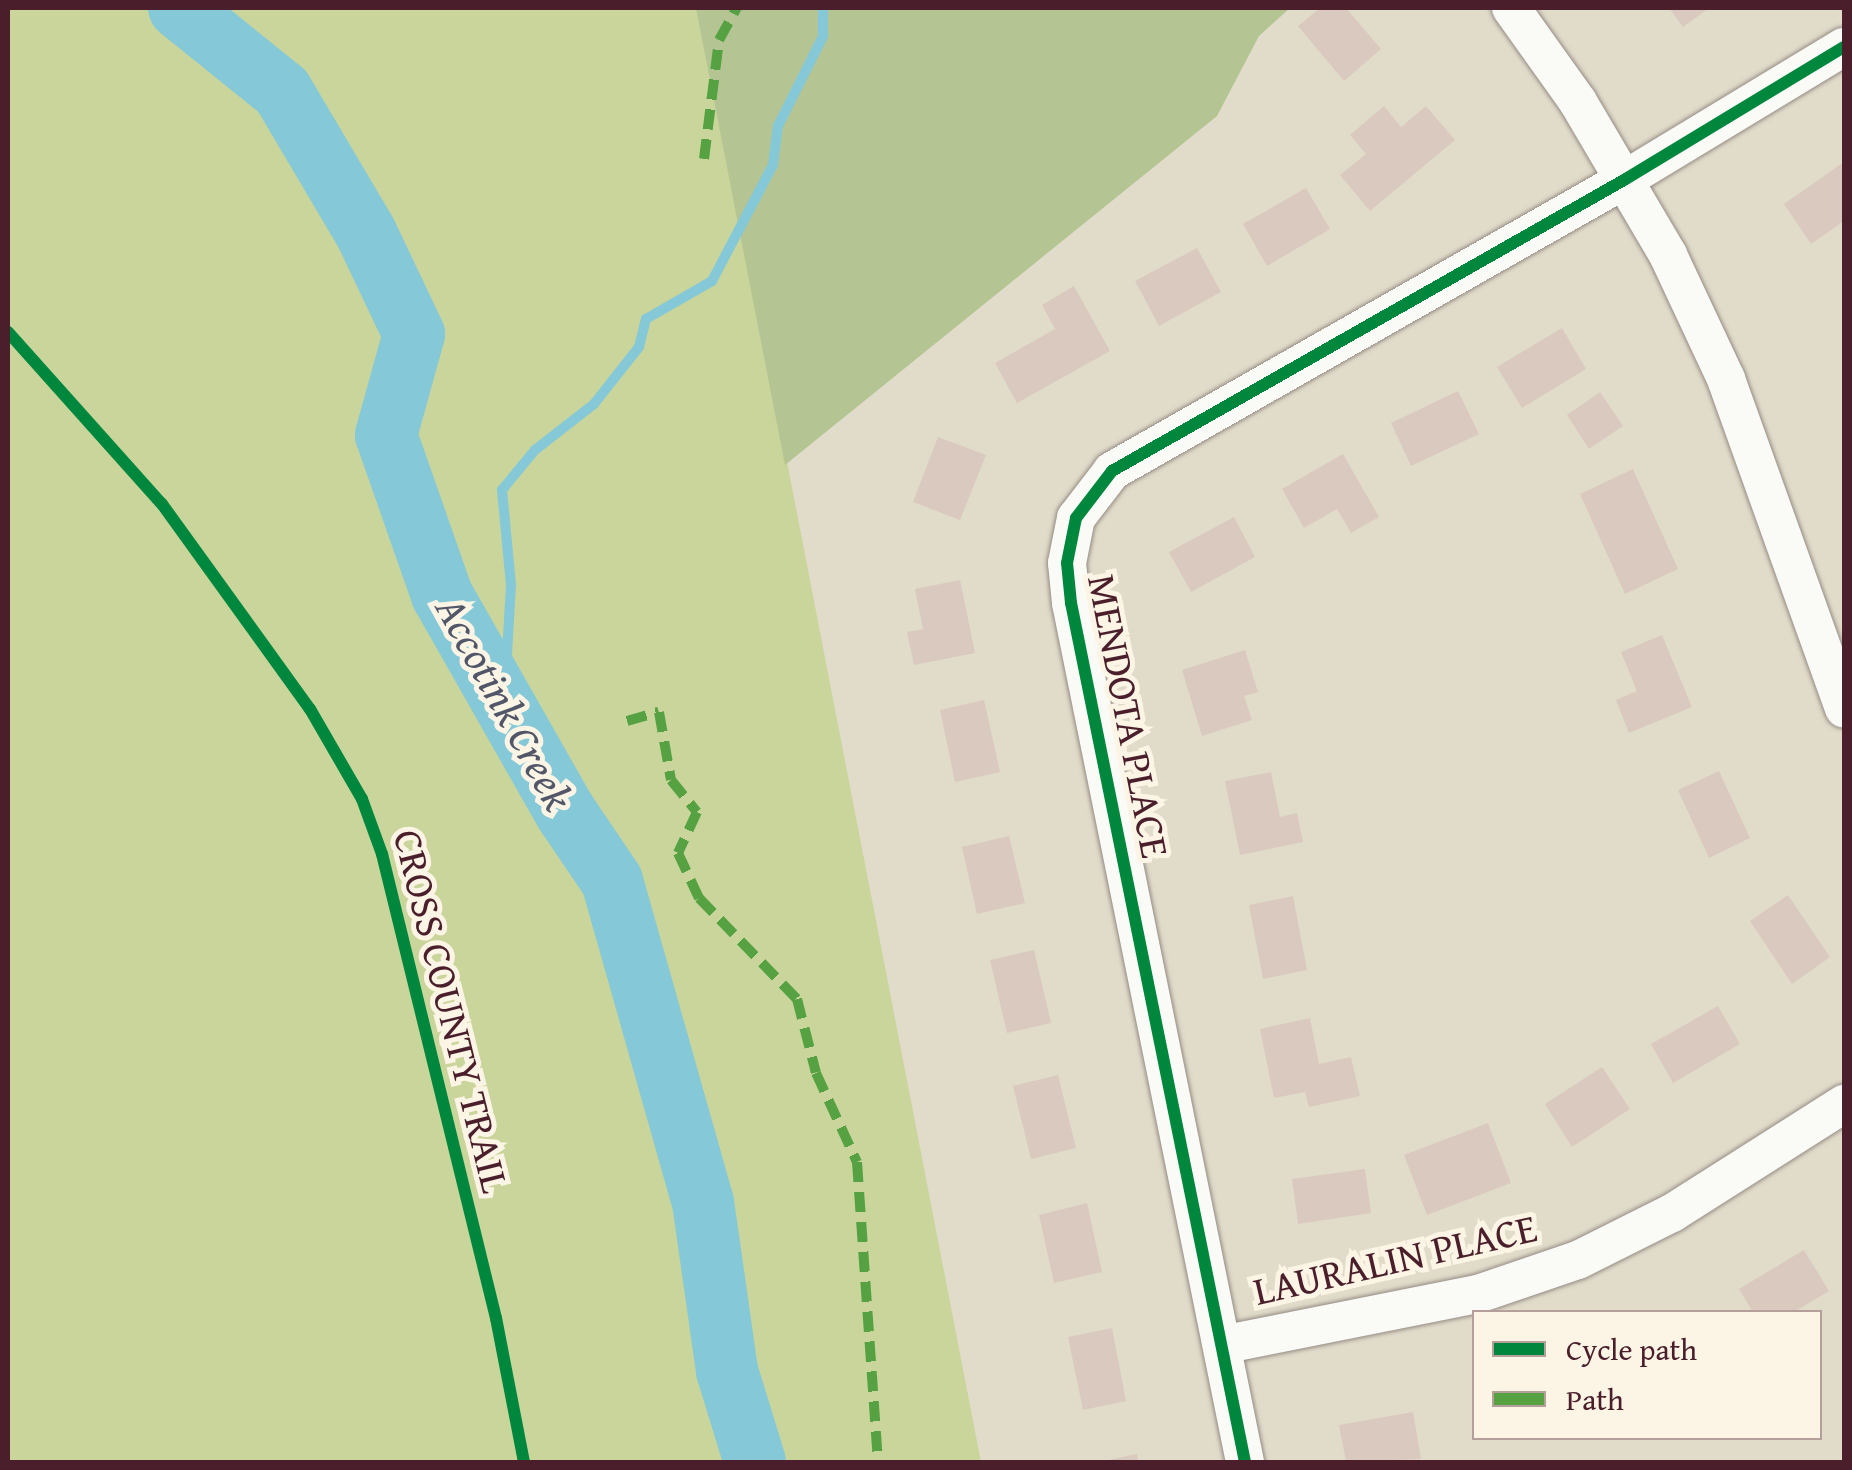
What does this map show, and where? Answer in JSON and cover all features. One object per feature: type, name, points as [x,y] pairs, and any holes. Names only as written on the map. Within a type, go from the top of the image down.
[{"type":"street","points":[[1511,8],[1624,180],[1726,380],[1844,710]]},
{"type":"street","name":"MENDOTA PLACE","points":[[1245,1462],[1071,603],[1070,535],[1091,493],[1112,471],[1624,180],[1844,47]]},
{"type":"street","name":"LAURALIN PLACE","points":[[1222,1345],[1478,1294],[1562,1266],[1672,1213],[1844,1104]]},
{"type":"green space","points":[[8,8],[699,8],[981,1462],[8,1462]]},
{"type":"green space","points":[[696,8],[1290,8],[1259,36],[1217,116],[785,465]]},
{"type":"building","points":[[1320,8],[1346,8],[1381,49],[1344,81],[1298,26]]},
{"type":"building","points":[[1669,8],[1709,8],[1683,27]]},
{"type":"building","points":[[1384,106],[1401,127],[1426,106],[1455,140],[1370,211],[1340,175],[1366,154],[1350,135]]},
{"type":"building","points":[[1844,162],[1844,221],[1811,244],[1784,204]]},
{"type":"building","points":[[1306,188],[1330,229],[1267,266],[1243,224]]},
{"type":"building","points":[[1197,248],[1221,292],[1159,326],[1135,281]]},
{"type":"building","points":[[1074,286],[1110,351],[1017,403],[995,363],[1055,329],[1042,305]]},
{"type":"building","points":[[1562,328],[1586,369],[1522,408],[1497,367]]},
{"type":"building","points":[[1458,391],[1479,434],[1411,466],[1391,423]]},
{"type":"building","points":[[1600,392],[1623,426],[1589,449],[1567,415]]},
{"type":"building","points":[[938,437],[986,455],[960,520],[913,502]]},
{"type":"building","points":[[1343,454],[1379,517],[1351,533],[1337,509],[1304,528],[1282,489]]},
{"type":"building","points":[[1633,469],[1678,569],[1625,594],[1580,494]]},
{"type":"building","points":[[1234,517],[1255,557],[1191,592],[1169,552]]},
{"type":"building","points":[[960,580],[975,653],[914,665],[907,632],[923,629],[915,589]]},
{"type":"building","points":[[1662,635],[1692,707],[1629,733],[1616,700],[1637,691],[1621,652]]},
{"type":"building","points":[[1245,650],[1258,692],[1244,696],[1252,720],[1202,736],[1182,670]]},
{"type":"building","points":[[984,700],[1000,772],[955,782],[940,710]]},
{"type":"building","points":[[1719,771],[1750,838],[1709,858],[1678,790]]},
{"type":"building","points":[[1271,772],[1280,817],[1297,813],[1303,842],[1240,855],[1225,781]]},
{"type":"building","points":[[1009,836],[1025,903],[977,914],[962,847]]},
{"type":"building","points":[[1788,895],[1830,957],[1792,984],[1750,921]]},
{"type":"building","points":[[1293,896],[1307,970],[1263,979],[1249,905]]},
{"type":"building","points":[[1034,950],[1051,1023],[1007,1033],[990,960]]},
{"type":"building","points":[[1718,1006],[1740,1044],[1673,1083],[1651,1044]]},
{"type":"building","points":[[1310,1018],[1319,1064],[1351,1057],[1360,1096],[1309,1107],[1305,1092],[1274,1098],[1260,1029]]},
{"type":"building","points":[[1602,1067],[1630,1109],[1572,1147],[1545,1104]]},
{"type":"building","points":[[1058,1075],[1076,1148],[1031,1159],[1013,1086]]},
{"type":"building","points":[[1488,1123],[1511,1183],[1427,1215],[1404,1155]]},
{"type":"building","points":[[1365,1169],[1371,1213],[1298,1224],[1292,1179]]},
{"type":"building","points":[[1087,1203],[1102,1272],[1054,1283],[1039,1215]]},
{"type":"building","points":[[1804,1250],[1829,1291],[1797,1310],[1752,1310],[1739,1289]]},
{"type":"building","points":[[1112,1328],[1126,1401],[1083,1410],[1068,1337]]},
{"type":"building","points":[[1413,1412],[1421,1459],[1346,1462],[1339,1425]]},
{"type":"building","points":[[1137,1454],[1138,1462],[1104,1462],[1104,1461]]},
{"type":"waterway","name":"Accotink Creek","points":[[179,8],[282,91],[366,233],[414,334],[386,435],[442,595],[566,813],[612,881],[703,1202],[727,1371],[755,1462]]},
{"type":"waterway","points":[[504,706],[511,585],[502,490],[535,450],[594,404],[639,347],[646,319],[712,281],[773,165],[778,126],[823,36],[823,8]]},
{"type":"marked path","points":[[704,159],[719,40],[737,8]]},
{"type":"marked path","points":[[627,721],[659,712],[671,780],[697,812],[678,853],[699,898],[797,999],[816,1073],[857,1162],[878,1462]]},
{"type":"cycle path","points":[[1245,1462],[1071,603],[1067,563],[1076,518],[1112,471],[1624,180],[1844,47]]},
{"type":"cycle path","name":"CROSS COUNTY TRAIL","points":[[8,332],[162,504],[310,709],[362,799],[382,854],[496,1318],[524,1462]]}]
